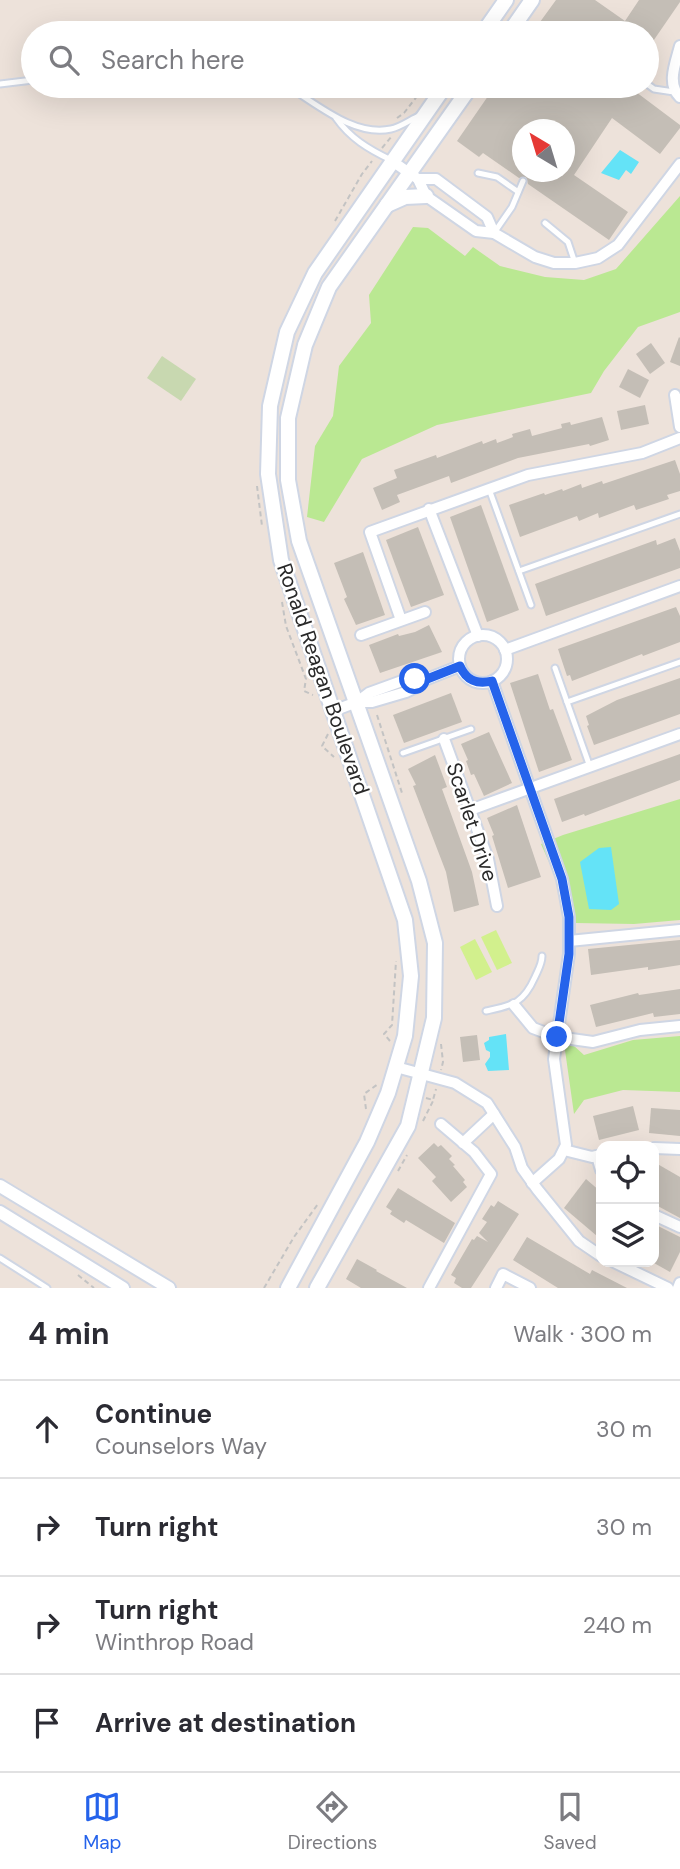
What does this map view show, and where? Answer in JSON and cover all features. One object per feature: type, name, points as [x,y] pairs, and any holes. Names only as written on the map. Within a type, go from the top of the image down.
[{"type":"main road","points":[[491,21],[506,0]]},
{"type":"main road","points":[[517,21],[531,0]]},
{"type":"main road","name":"Ronald Reagan Boulevard","points":[[288,1288],[367,1142],[388,1093],[405,1037],[411,976],[405,920],[281,560],[268,474],[270,407],[287,332],[315,273],[437,98]]},
{"type":"main road","name":"Ronald Reagan Boulevard","points":[[317,1288],[408,1126],[435,1017],[435,943],[419,881],[299,541],[288,480],[288,418],[305,345],[329,287],[386,206],[414,176],[463,98]]},
{"type":"main road","points":[[386,206],[405,197],[426,195]]},
{"type":"main road","points":[[282,1288],[299,1271]]},
{"type":"street","points":[[677,95],[672,77],[680,46]]},
{"type":"street","points":[[392,161],[414,176],[426,195],[476,231],[494,233],[535,257],[554,263],[576,263],[598,258],[618,245],[680,164]]},
{"type":"street","points":[[414,176],[436,179],[487,217],[494,233]]},
{"type":"street","points":[[676,395],[680,426]]},
{"type":"street","points":[[401,620],[370,532],[528,475],[642,453],[680,438]]},
{"type":"street","points":[[429,509],[478,636]]},
{"type":"street","points":[[505,650],[680,586]]},
{"type":"street","points":[[361,635],[425,612]]},
{"type":"street","points":[[478,636],[494,638],[505,650],[507,659],[504,671],[492,681],[483,683],[471,680],[460,666],[461,648],[470,639],[478,636]]},
{"type":"street","points":[[334,711],[357,702],[369,693],[402,681],[422,681],[460,666]]},
{"type":"street","points":[[492,681],[562,879],[569,917],[569,954],[554,1059],[566,1146],[559,1159],[532,1183]]},
{"type":"street","points":[[470,810],[680,734]]},
{"type":"street","name":"Scarlet Drive","points":[[444,739],[488,859],[497,906]]},
{"type":"street","points":[[569,941],[680,930]]},
{"type":"street","points":[[514,1005],[533,1028],[557,1037],[593,1042],[640,1030],[680,1027]]},
{"type":"street","points":[[396,1067],[455,1083],[487,1104],[515,1147],[522,1168],[532,1183],[579,1241],[596,1252]]},
{"type":"street","points":[[463,1143],[494,1114]]},
{"type":"street","points":[[429,1288],[491,1174],[474,1152],[440,1124]]},
{"type":"street","points":[[659,1148],[680,1149]]},
{"type":"street","points":[[564,1150],[596,1156]]},
{"type":"street","points":[[0,1186],[169,1288]]},
{"type":"street","points":[[0,1212],[123,1288]]},
{"type":"street","points":[[659,1217],[680,1227]]},
{"type":"street","points":[[0,1226],[17,1222]]},
{"type":"street","points":[[624,1267],[668,1288]]},
{"type":"street","points":[[496,1288],[503,1274],[530,1288]]},
{"type":"lane","points":[[0,84],[21,81]]},
{"type":"lane","points":[[659,90],[677,95]]},
{"type":"lane","points":[[306,98],[364,129],[391,129],[427,112]]},
{"type":"lane","points":[[334,115],[346,132],[368,149],[392,161]]},
{"type":"lane","points":[[478,173],[497,177],[517,191]]},
{"type":"lane","points":[[494,233],[512,206],[522,182]]},
{"type":"lane","points":[[545,223],[568,242],[576,263]]},
{"type":"lane","points":[[489,488],[531,605]]},
{"type":"lane","points":[[519,571],[680,514]]},
{"type":"lane","points":[[567,702],[680,662]]},
{"type":"lane","points":[[555,668],[590,767]]},
{"type":"lane","points":[[403,753],[471,729]]},
{"type":"lane","points":[[486,1011],[514,1005],[528,994],[542,956]]},
{"type":"lane","points":[[0,1258],[47,1288]]},
{"type":"path","points":[[390,121],[404,113],[416,98]]},
{"type":"path","points":[[322,746],[335,757]]},
{"type":"path","points":[[384,1034],[392,1025],[396,959]]},
{"type":"path","points":[[364,1094],[367,1117]]},
{"type":"path","points":[[264,1288],[294,1237],[321,1201]]},
{"type":"green space","points":[[680,196],[680,312],[638,327],[604,371],[591,393],[437,425],[362,459],[324,522],[307,517],[315,446],[333,416],[339,366],[371,323],[369,295],[413,227],[428,228],[465,256],[473,247],[500,266],[545,277],[584,280],[616,269]]},
{"type":"green space","points":[[162,356],[196,379],[181,401],[147,378]]},
{"type":"green space","points":[[680,799],[680,920],[634,924],[576,923],[541,844]]},
{"type":"green space","points":[[496,930],[512,963],[497,970],[481,937]]},
{"type":"green space","points":[[475,939],[492,972],[476,980],[460,947]]},
{"type":"green space","points":[[563,1036],[584,1055],[633,1040],[680,1036],[680,1092],[623,1090],[584,1100],[574,1114]]},
{"type":"water","points":[[620,150],[639,162],[631,174],[626,170],[619,180],[601,173]]},
{"type":"water","points":[[611,847],[619,904],[611,910],[589,909],[580,862],[599,848]]},
{"type":"water","points":[[506,1034],[509,1070],[488,1071],[485,1064],[490,1052],[486,1050],[484,1043],[489,1037]]},
{"type":"building","points":[[556,0],[595,0],[625,21],[541,21]]},
{"type":"building","points":[[639,0],[680,2],[659,33],[659,21],[625,21]]},
{"type":"building","points":[[487,98],[644,98],[680,125],[660,154],[612,118],[575,174],[575,119],[512,119],[512,173],[483,153],[479,157],[457,141]]},
{"type":"building","points":[[575,176],[628,212],[609,240],[528,184],[575,182]]},
{"type":"building","points":[[680,338],[680,366],[670,362]]},
{"type":"building","points":[[651,343],[665,363],[650,374],[636,354]]},
{"type":"building","points":[[628,369],[649,380],[640,398],[619,387]]},
{"type":"building","points":[[645,405],[649,424],[621,430],[617,411]]},
{"type":"building","points":[[602,417],[609,440],[590,446],[589,444],[518,458],[451,483],[449,476],[397,495],[400,502],[382,510],[373,488],[397,478],[394,470],[436,455],[437,458],[482,441],[483,444],[496,439],[497,443],[513,437],[512,434],[530,429],[532,436],[562,428],[561,424],[570,422],[571,425]]},
{"type":"building","points":[[675,460],[680,474],[680,491],[667,495],[669,499],[636,510],[634,505],[599,518],[598,513],[579,521],[577,516],[520,537],[509,505],[581,484],[582,488],[602,481],[603,484]]},
{"type":"building","points":[[481,505],[519,610],[487,622],[450,517]]},
{"type":"building","points":[[418,527],[444,595],[411,607],[386,540]]},
{"type":"building","points":[[675,538],[680,551],[680,568],[546,616],[535,584],[656,540],[657,545]]},
{"type":"building","points":[[363,552],[385,615],[356,625],[344,599],[347,597],[334,563]]},
{"type":"building","points":[[676,607],[680,616],[680,642],[572,681],[570,675],[567,676],[558,649]]},
{"type":"building","points":[[429,625],[442,652],[380,673],[369,645],[398,634],[399,636],[415,632]]},
{"type":"building","points":[[538,674],[572,760],[539,772],[510,683]]},
{"type":"building","points":[[680,678],[680,714],[594,745],[586,716],[617,700]]},
{"type":"building","points":[[451,693],[462,722],[404,743],[393,715]]},
{"type":"building","points":[[489,732],[512,783],[484,796],[474,774],[471,775],[461,744]]},
{"type":"building","points":[[680,754],[680,780],[562,822],[554,799]]},
{"type":"building","points":[[435,755],[447,787],[442,789],[472,872],[479,905],[454,912],[446,872],[408,769]]},
{"type":"building","points":[[517,805],[541,877],[508,888],[487,818]]},
{"type":"building","points":[[680,940],[680,965],[591,975],[588,949]]},
{"type":"building","points":[[680,989],[680,1014],[654,1017],[653,1013],[596,1027],[590,1005],[638,993]]},
{"type":"building","points":[[477,1035],[480,1060],[463,1062],[460,1037]]},
{"type":"building","points":[[633,1106],[639,1130],[599,1140],[593,1116]]},
{"type":"building","points":[[651,1108],[680,1110],[680,1136],[649,1133]]},
{"type":"building","points":[[434,1143],[438,1147],[441,1145],[452,1156],[449,1159],[465,1180],[463,1182],[467,1187],[451,1202],[432,1181],[436,1177],[418,1158]]},
{"type":"building","points":[[659,1165],[680,1177],[680,1218],[659,1207]]},
{"type":"building","points":[[586,1179],[596,1188],[596,1235],[564,1208]]},
{"type":"building","points":[[398,1188],[455,1223],[444,1243],[406,1220],[404,1223],[390,1214],[392,1211],[386,1207]]},
{"type":"building","points":[[498,1201],[519,1214],[471,1288],[462,1288],[454,1283],[456,1278],[451,1275],[472,1239],[477,1236],[488,1242],[479,1233],[487,1222],[482,1219],[491,1205],[494,1207]]},
{"type":"building","points":[[659,1226],[680,1237],[680,1252],[670,1272],[659,1266]]},
{"type":"building","points":[[527,1237],[590,1274],[592,1270],[627,1288],[558,1288],[513,1260]]},
{"type":"building","points":[[357,1259],[407,1288],[361,1288],[346,1279]]},
{"type":"route","points":[[415,679],[422,681],[460,666],[462,672],[471,680],[483,683],[492,681],[562,879],[569,917],[569,954],[557,1037]]}]
